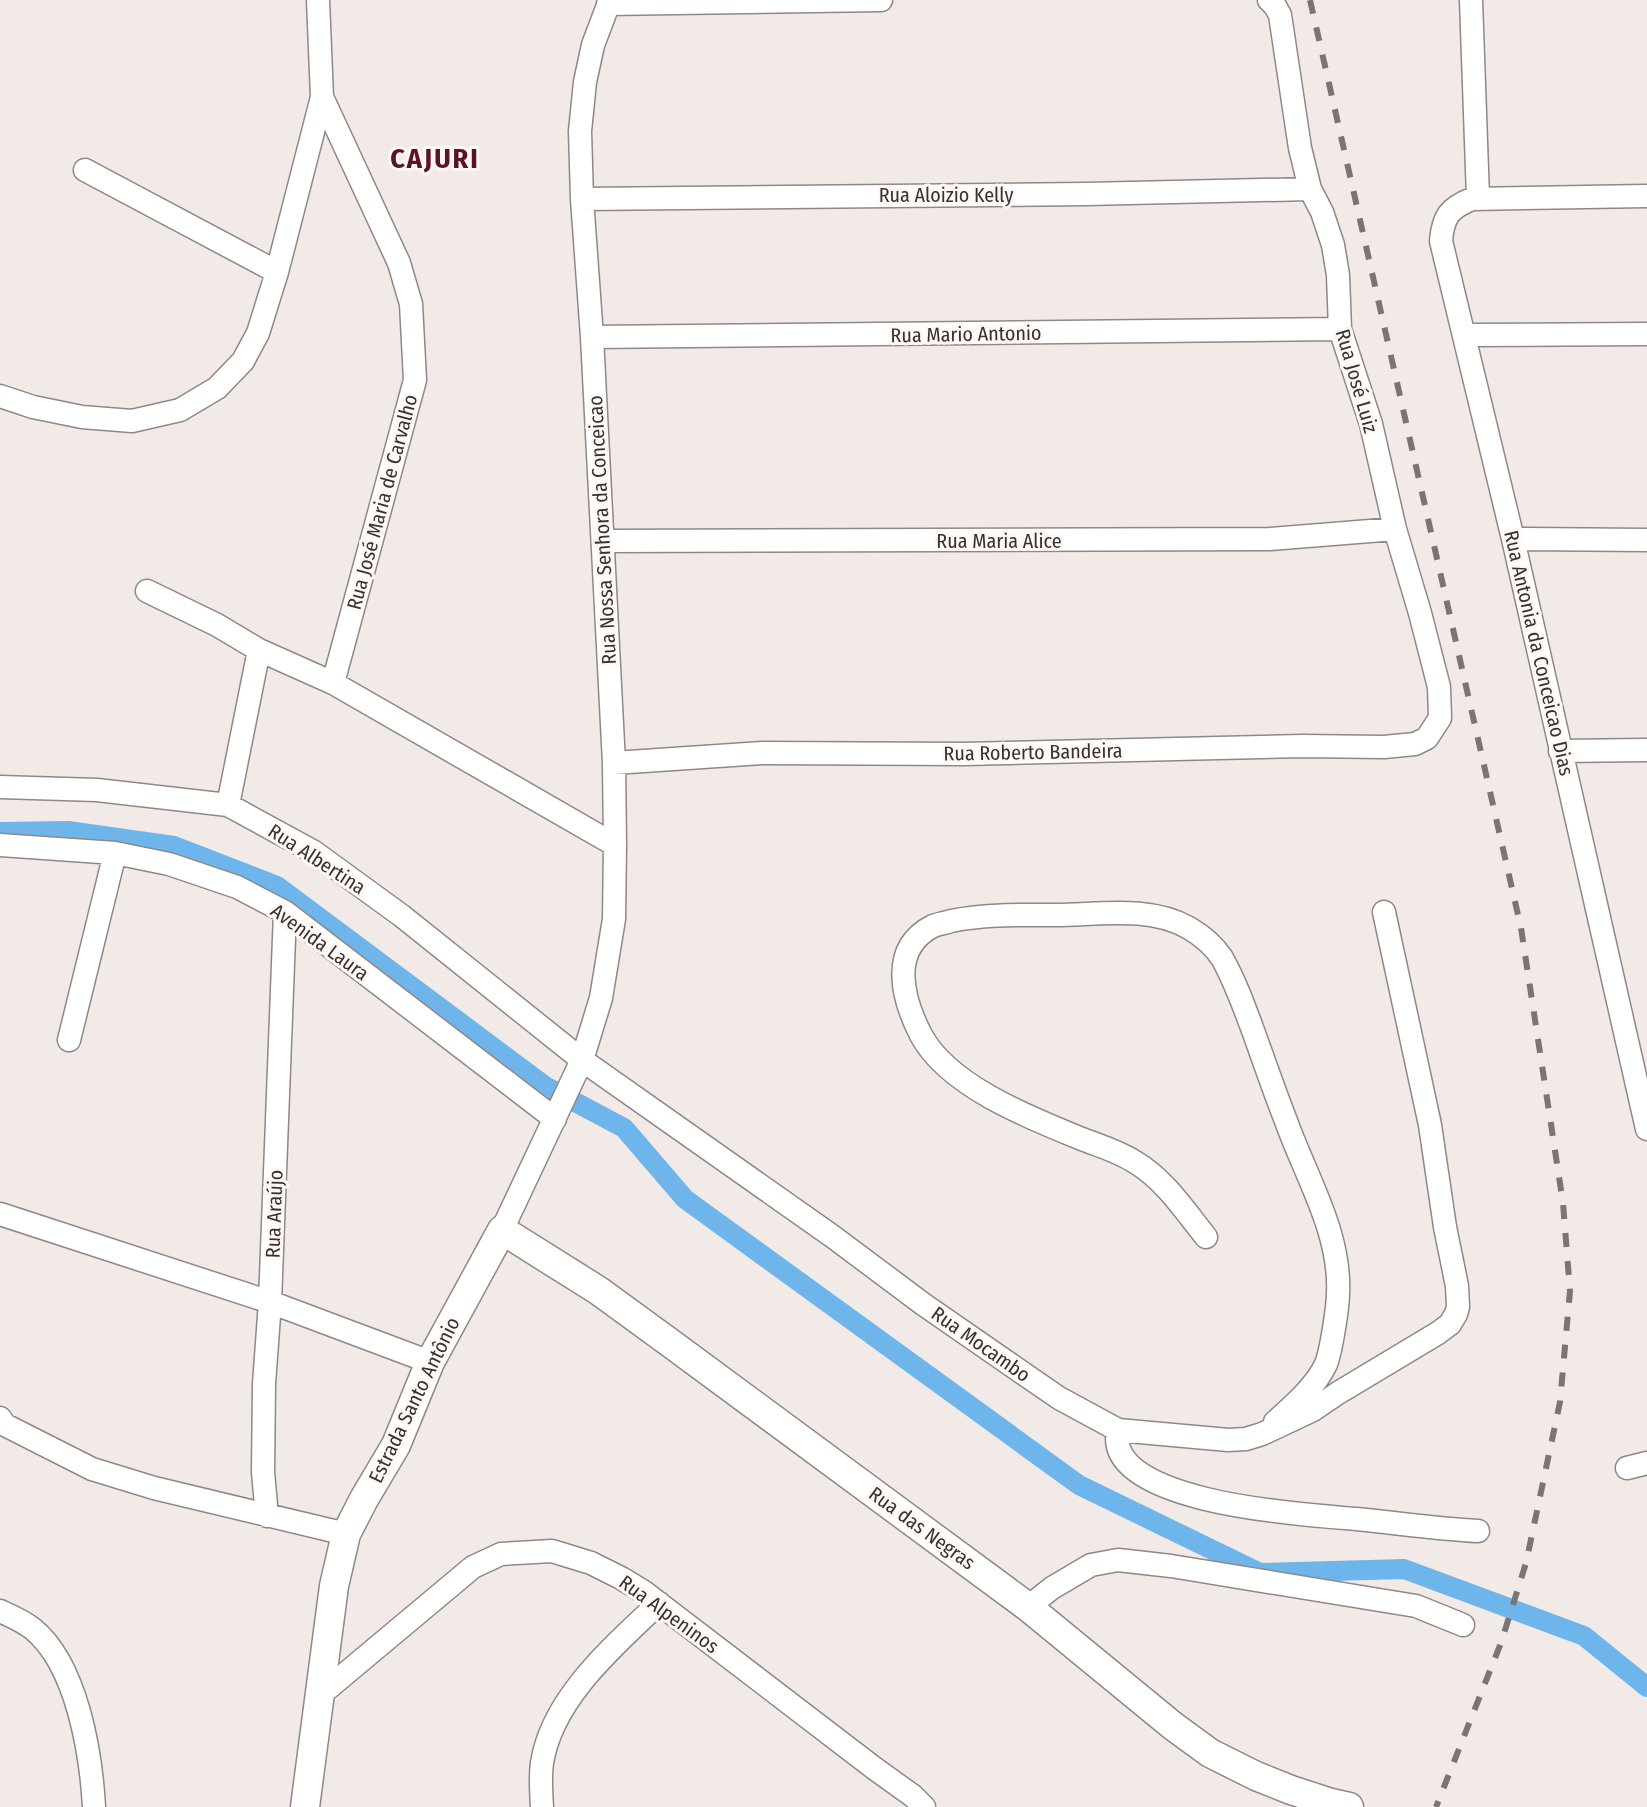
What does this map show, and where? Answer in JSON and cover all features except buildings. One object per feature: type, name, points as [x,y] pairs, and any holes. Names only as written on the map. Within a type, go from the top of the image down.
[{"type":"main road","name":"Estrada Santo Antônio","points":[[305,1807],[334,1586],[346,1534],[396,1445],[430,1362],[502,1230]]},
{"type":"main road","name":"Rua das Negras","points":[[502,1230],[599,1291],[1028,1607],[1210,1753],[1291,1790],[1349,1807]]},
{"type":"street","name":"Rua José Maria de Carvalho","points":[[0,396],[33,407],[132,421],[180,410],[217,388],[243,361],[258,333],[277,272],[322,97],[318,0]]},
{"type":"street","points":[[609,2],[881,0]]},
{"type":"street","name":"Rua José Luiz","points":[[1269,0],[1280,15],[1292,102],[1310,189],[1333,245],[1338,275],[1340,329],[1371,424],[1395,529],[1420,613],[1439,687],[1440,718]]},
{"type":"street","points":[[1471,0],[1478,198],[1647,196]]},
{"type":"street","name":"Rua Nossa Senhora da Conceicao","points":[[578,1067],[601,998],[614,919],[614,763],[580,131],[593,45],[609,2]]},
{"type":"street","name":"Rua José Maria de Carvalho","points":[[322,97],[399,263],[411,304],[415,367],[415,380],[333,683]]},
{"type":"street","points":[[85,170],[277,272]]},
{"type":"street","name":"Rua Aloizio Kelly","points":[[582,199],[1310,189]]},
{"type":"street","name":"Rua Antonia da Conceicao Dias","points":[[1478,198],[1463,202],[1451,210],[1443,222],[1441,241],[1513,539],[1647,1129]]},
{"type":"street","name":"Rua Mario Antonio","points":[[592,337],[1340,329]]},
{"type":"street","points":[[1465,335],[1647,334]]},
{"type":"street","name":"Rua Maria Alice","points":[[603,541],[1270,539],[1395,529]]},
{"type":"street","points":[[1513,539],[1647,540]]},
{"type":"street","points":[[147,591],[217,625],[259,650],[333,683],[615,845]]},
{"type":"street","points":[[228,805],[259,650]]},
{"type":"street","name":"Rua Roberto Bandeira","points":[[614,763],[762,753],[964,754],[1287,746],[1384,747],[1415,744],[1427,738],[1440,718]]},
{"type":"street","points":[[1560,751],[1647,750]]},
{"type":"street","name":"Rua Albertina","points":[[0,787],[97,790],[228,805],[314,852],[402,916],[578,1067]]},
{"type":"street","name":"Avenida Laura","points":[[0,845],[115,853],[169,864],[237,887],[285,912],[558,1110]]},
{"type":"street","points":[[69,1040],[115,853]]},
{"type":"street","name":"Rua Araújo","points":[[267,1516],[263,1472],[264,1384],[285,912]]},
{"type":"street","name":"Rua Mocambo","points":[[578,1067],[832,1236],[923,1304],[1059,1398],[1118,1430],[1246,1439],[1313,1410],[1421,1343],[1450,1324],[1458,1307],[1430,1125],[1384,912]]},
{"type":"street","points":[[1206,1237],[1152,1173],[1138,1163],[1115,1150],[1012,1109],[951,1072],[936,1056],[922,1037],[909,1008],[902,968],[906,955],[922,933],[934,925],[988,916],[1130,914],[1163,917],[1186,926],[1203,937],[1219,954],[1239,991],[1295,1147],[1333,1238],[1338,1272],[1338,1295],[1327,1362],[1315,1381],[1262,1434]]},
{"type":"street","name":"Estrada Santo Antônio","points":[[502,1230],[578,1067]]},
{"type":"street","points":[[0,1214],[270,1302],[430,1362]]},
{"type":"street","points":[[0,1418],[5,1425],[92,1469],[154,1488],[346,1534]]},
{"type":"street","points":[[1118,1430],[1116,1440],[1119,1450],[1131,1465],[1162,1485],[1200,1498],[1262,1509],[1438,1530],[1478,1531]]},
{"type":"street","name":"Rua Alpeninos","points":[[320,1695],[473,1567],[501,1554],[552,1551],[575,1557],[644,1592],[924,1807]]},
{"type":"street","points":[[1028,1607],[1083,1570],[1102,1562],[1118,1560],[1416,1606],[1463,1625]]},
{"type":"street","points":[[542,1807],[542,1762],[548,1741],[567,1701],[618,1642],[659,1603]]},
{"type":"street","points":[[0,1611],[33,1629],[48,1645],[67,1676],[77,1706],[92,1776],[94,1807]]},
{"type":"waterway","points":[[0,832],[68,831],[174,846],[277,886],[545,1086],[624,1128],[685,1199],[1079,1485],[1260,1573],[1404,1569],[1584,1636],[1647,1687]]},
{"type":"railway","points":[[1310,0],[1521,928],[1563,1203],[1570,1291],[1560,1402],[1526,1563],[1501,1643],[1436,1807]]},
{"type":"district","name":"CAJURI","points":[[435,158]]}]
